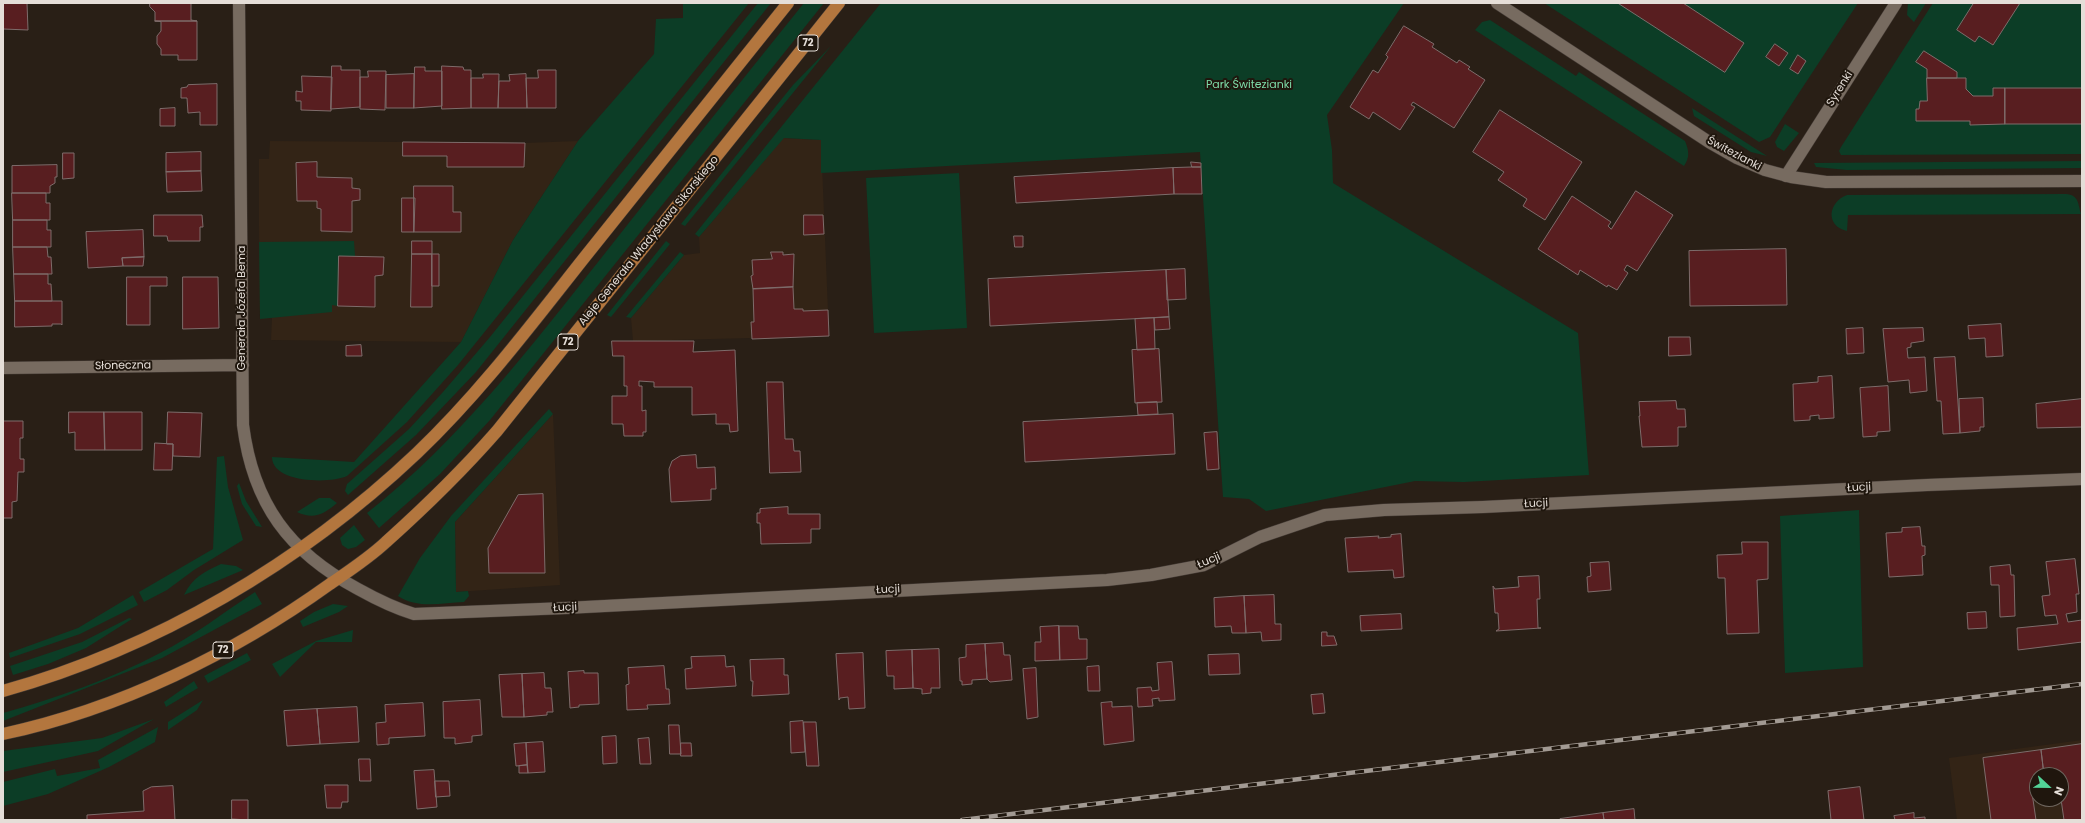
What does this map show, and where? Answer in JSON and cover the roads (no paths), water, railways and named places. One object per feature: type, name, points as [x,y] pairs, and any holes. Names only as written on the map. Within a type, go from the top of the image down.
[{"type":"main road","points":[[3,691],[62,672],[122,648],[166,628],[249,583],[300,549],[363,501],[407,463],[486,381],[788,3]]},
{"type":"main road","name":"Aleje Generała Władysława Sikorskiego","points":[[3,734],[100,705],[184,670],[263,628],[338,578],[387,542],[444,488],[478,453],[839,3]]},
{"type":"street","name":"Generała Józefa Bema","points":[[239,3],[243,425],[250,467],[258,489],[270,510],[300,549],[338,578]]},
{"type":"street","name":"Świtezianki","points":[[1496,3],[1718,148],[1748,163],[1786,176],[1838,182],[2082,180]]},
{"type":"street","name":"Syrenki","points":[[1786,176],[1896,3]]},
{"type":"street","name":"Słoneczna","points":[[3,368],[243,365]]},
{"type":"street","name":"Łucji","points":[[338,578],[393,607],[420,614],[1107,580],[1151,575],[1204,565],[1260,537],[1324,515],[1384,510],[1482,507],[1895,486],[2082,479]]},
{"type":"railway","points":[[962,820],[2082,684]]},
{"type":"park label","name":"Park Świtezianki","points":[[1249,85]]}]
